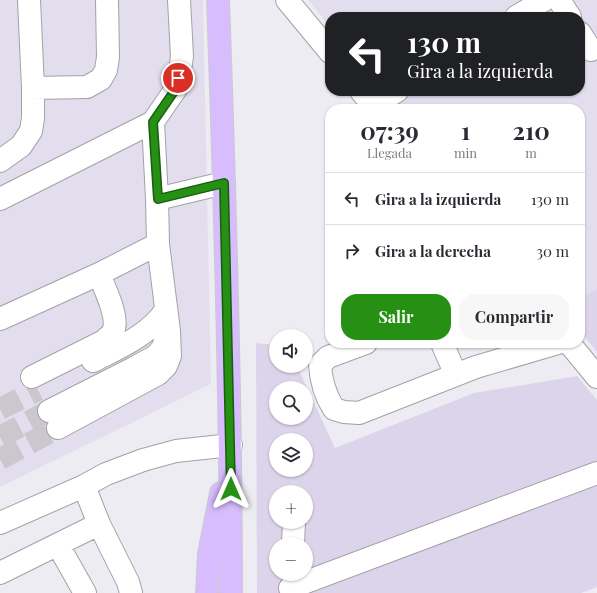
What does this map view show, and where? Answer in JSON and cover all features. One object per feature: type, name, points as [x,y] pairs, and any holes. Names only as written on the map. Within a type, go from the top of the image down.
[{"type":"main road","points":[[218,0],[231,444],[231,593]]},
{"type":"main road","points":[[207,593],[209,554],[231,444]]},
{"type":"street","points":[[0,161],[21,146],[31,131],[33,88],[29,0]]},
{"type":"street","points":[[33,88],[87,87],[101,79],[106,70],[108,57],[107,0]]},
{"type":"street","points":[[0,199],[153,122],[175,90],[178,78],[182,56],[179,0]]},
{"type":"street","points":[[287,0],[325,46]]},
{"type":"street","points":[[524,12],[544,0]]},
{"type":"street","points":[[559,0],[567,12]]},
{"type":"street","points":[[370,102],[385,96]]},
{"type":"street","points":[[53,420],[158,374],[166,366],[170,356],[169,331],[158,244],[158,199],[153,122]]},
{"type":"street","points":[[158,199],[224,183]]},
{"type":"street","points":[[0,319],[99,274],[158,244]]},
{"type":"street","points":[[99,274],[113,310],[115,324],[112,333],[104,341],[35,384],[137,338],[148,330],[166,310]]},
{"type":"street","points":[[352,348],[328,357],[320,366],[321,380],[327,398],[334,409],[344,412],[359,412],[476,367],[541,348]]},
{"type":"street","points":[[444,348],[456,375]]},
{"type":"street","points":[[573,348],[597,377]]},
{"type":"street","points":[[0,523],[84,486],[106,474],[143,460],[176,451],[231,444]]},
{"type":"street","points":[[290,585],[597,473]]},
{"type":"street","points":[[84,486],[99,524],[128,582],[131,593]]},
{"type":"street","points":[[0,573],[99,524]]},
{"type":"street","points":[[58,544],[85,593]]},
{"type":"shaded area","points":[[0,0],[203,0],[211,384],[0,487]]},
{"type":"shaded area","points":[[308,0],[597,0],[597,289],[585,296],[585,104],[394,104],[387,96],[585,96],[585,12],[325,12],[325,21]]},
{"type":"shaded area","points":[[597,289],[597,352],[585,337],[585,296]]},
{"type":"shaded area","points":[[256,343],[269,344],[269,373],[300,373],[304,381],[269,381],[269,425],[313,425],[313,401],[335,448],[474,393],[577,376],[597,400],[597,587],[581,593],[257,593]]},
{"type":"tunnel","points":[[0,409],[38,390]]},
{"type":"tunnel","points":[[0,437],[49,411]]},
{"type":"tunnel","points":[[0,459],[58,428]]},
{"type":"route","points":[[178,78],[175,90],[153,122],[158,199],[224,183],[231,489]]}]
